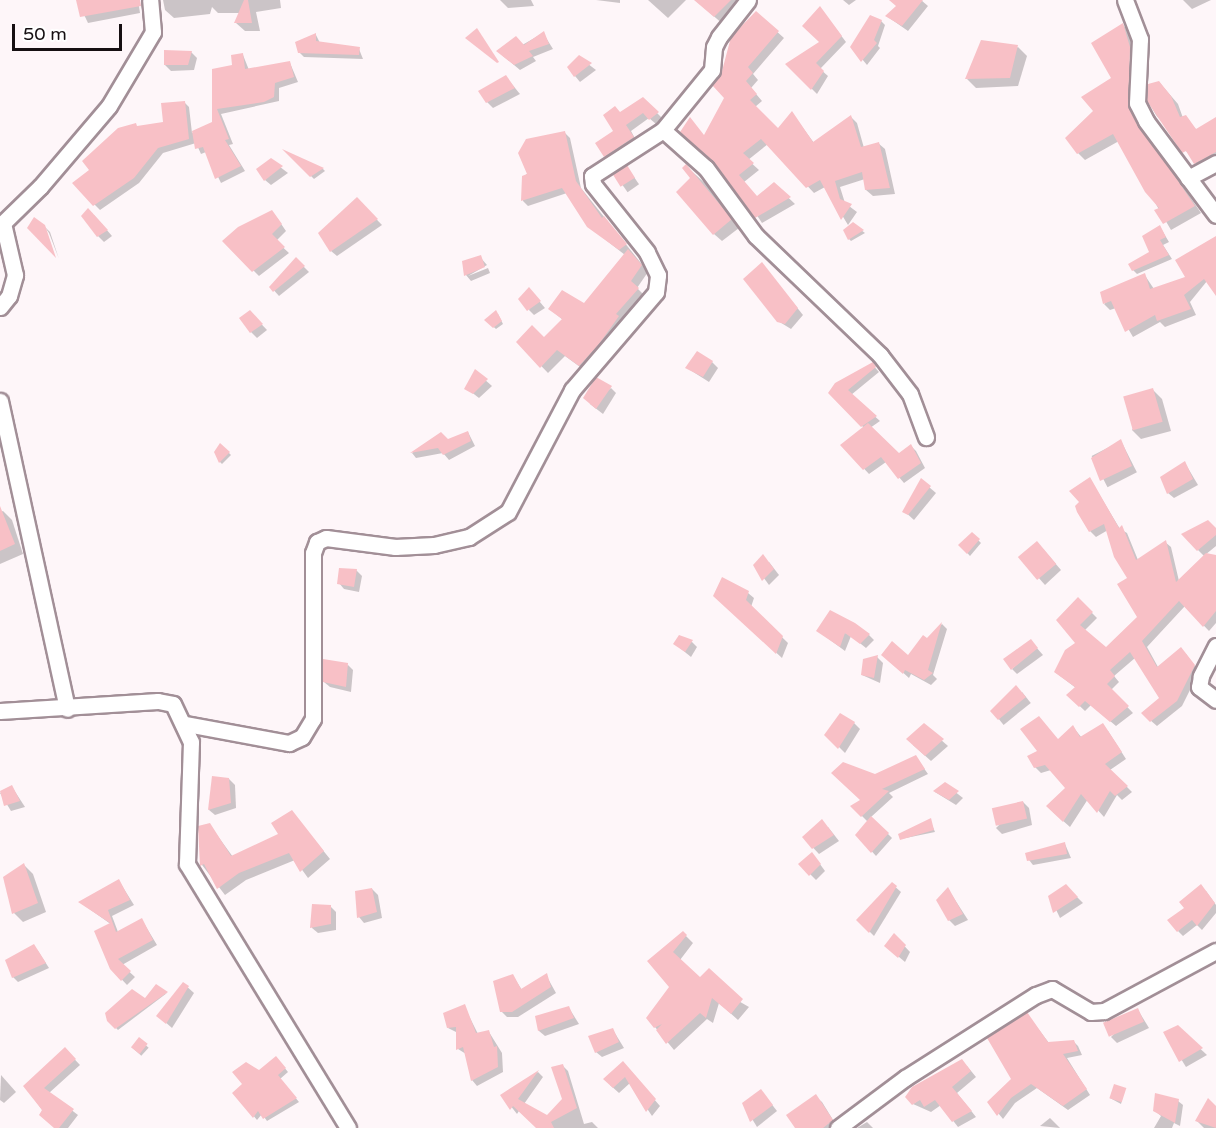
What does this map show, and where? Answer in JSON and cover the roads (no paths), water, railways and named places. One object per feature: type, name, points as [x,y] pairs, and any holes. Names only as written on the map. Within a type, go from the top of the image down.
[{"type":"street","points":[[0,307],[9,296],[15,275],[3,223],[40,187],[109,106],[153,32],[150,0]]},
{"type":"street","points":[[186,724],[289,743],[302,737],[313,719],[313,553],[317,542],[326,538],[394,547],[434,545],[469,537],[508,513],[572,390],[656,292],[658,275],[647,252],[593,184],[592,176],[663,129],[712,70],[714,47],[748,0]]},
{"type":"street","points":[[1125,0],[1140,39],[1137,103],[1216,215]]},
{"type":"street","points":[[663,129],[706,168],[756,236],[880,355],[910,394],[926,437]]},
{"type":"street","points":[[1188,178],[1216,163]]},
{"type":"street","points":[[0,401],[67,709]]},
{"type":"street","points":[[1216,646],[1201,675],[1200,687],[1216,700]]},
{"type":"street","points":[[0,711],[67,709],[158,701],[173,704],[186,724],[191,742],[187,864],[348,1128]]},
{"type":"street","points":[[838,1128],[905,1078],[1036,996],[1052,989],[1090,1012],[1104,1011],[1216,951]]}]
